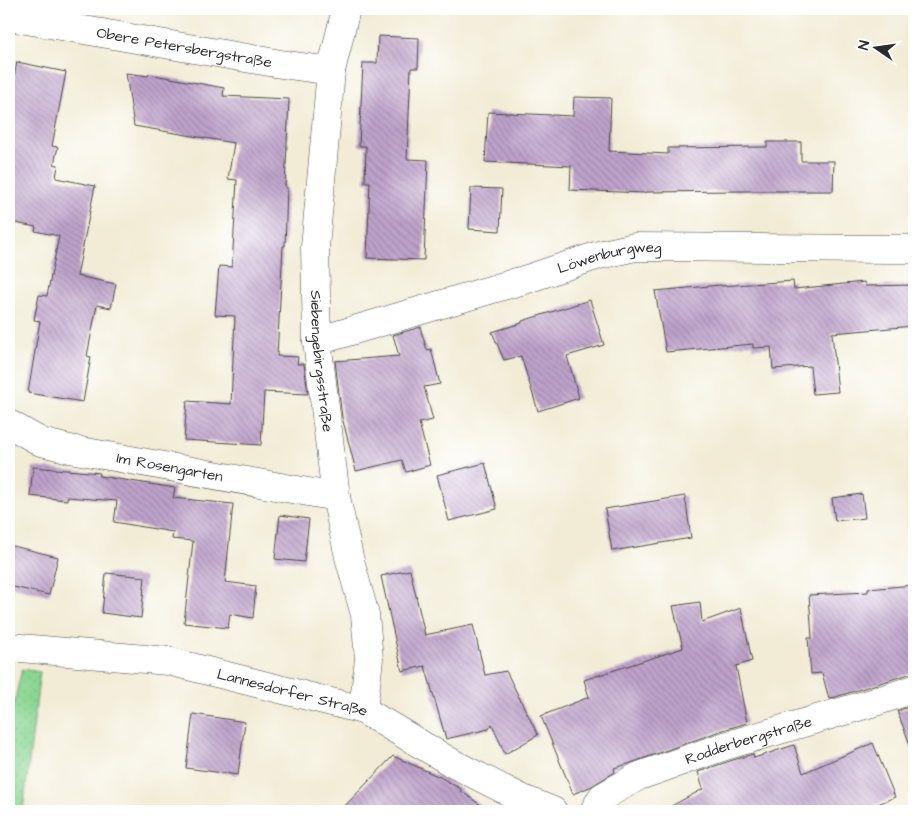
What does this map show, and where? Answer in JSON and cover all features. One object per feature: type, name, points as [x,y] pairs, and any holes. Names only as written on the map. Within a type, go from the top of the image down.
[{"type":"street","name":"Siebengebirgsstraße","points":[[346,9],[331,71],[315,246],[317,341],[336,497],[365,615],[369,659],[363,710]]},
{"type":"street","name":"Obere Petersbergstraße","points":[[9,17],[331,71]]},
{"type":"street","name":"Löwenburgweg","points":[[317,341],[527,279],[599,255],[635,247],[914,249]]},
{"type":"street","name":"Im Rosengarten","points":[[9,424],[41,442],[70,449],[336,497]]},
{"type":"street","name":"Lannesdorfer Straße","points":[[9,647],[168,661],[363,710],[454,764],[523,799],[553,811]]},
{"type":"street","name":"Rodderbergstraße","points":[[594,811],[602,797],[639,776],[725,746],[914,690]]},
{"type":"green space","points":[[22,669],[40,672],[23,811],[9,811],[9,724]]},
{"type":"building","points":[[378,36],[419,38],[418,68],[411,68],[407,159],[428,160],[424,260],[367,258],[370,182],[365,182],[366,146],[359,146],[363,63],[377,63]]},
{"type":"building","points":[[17,62],[66,72],[52,146],[58,147],[54,164],[58,165],[56,178],[95,186],[77,276],[116,284],[111,308],[97,305],[87,356],[91,357],[83,402],[28,393],[40,321],[34,320],[39,295],[47,296],[59,236],[35,231],[36,227],[10,222],[16,188],[11,187],[15,169],[9,168],[9,104]]},
{"type":"building","points":[[126,73],[148,76],[149,74],[224,88],[223,96],[289,99],[285,187],[287,188],[285,246],[283,246],[277,356],[298,357],[297,364],[304,364],[308,394],[264,392],[261,445],[184,440],[187,401],[231,404],[235,316],[215,315],[219,266],[232,267],[237,180],[228,179],[234,143],[134,126]]},
{"type":"building","points":[[574,97],[611,98],[609,151],[668,154],[668,148],[767,147],[767,142],[801,142],[801,161],[834,161],[833,191],[645,193],[570,190],[571,166],[485,162],[488,112],[573,116]]},
{"type":"building","points":[[471,188],[502,189],[500,231],[469,229]]},
{"type":"building","points":[[793,281],[794,289],[864,282],[865,286],[914,285],[914,326],[832,333],[838,392],[813,394],[810,366],[773,369],[771,347],[753,348],[753,344],[666,352],[655,291]]},
{"type":"building","points":[[590,300],[604,345],[567,356],[579,398],[538,411],[521,356],[504,360],[492,332]]},
{"type":"building","points":[[421,327],[427,350],[431,349],[440,384],[424,387],[433,420],[419,423],[430,465],[406,472],[402,460],[356,471],[342,417],[335,361],[399,356],[393,335]]},
{"type":"building","points":[[485,463],[497,509],[449,521],[437,475]]},
{"type":"building","points":[[33,467],[100,473],[99,476],[175,488],[173,498],[233,504],[225,582],[256,586],[253,618],[230,614],[228,628],[184,623],[193,541],[172,539],[173,532],[114,522],[117,501],[67,497],[67,500],[30,496]]},
{"type":"building","points":[[862,494],[865,518],[835,521],[832,498]]},
{"type":"building","points":[[685,496],[691,538],[612,551],[605,509]]},
{"type":"building","points":[[280,515],[309,519],[304,562],[275,559]]},
{"type":"building","points":[[9,545],[58,557],[49,595],[9,586]]},
{"type":"building","points":[[410,570],[425,635],[473,625],[485,675],[506,671],[538,735],[505,754],[492,724],[489,729],[446,739],[425,666],[402,671],[381,576]]},
{"type":"building","points":[[106,573],[145,577],[141,618],[102,613]]},
{"type":"building","points":[[914,585],[914,674],[829,699],[822,673],[811,674],[808,638],[812,638],[809,595],[868,592],[868,589]]},
{"type":"building","points":[[700,602],[702,622],[741,608],[752,661],[736,666],[747,723],[614,768],[615,772],[592,786],[573,794],[541,716],[589,697],[584,680],[683,648],[673,606]]},
{"type":"building","points":[[914,705],[914,751],[913,752],[897,711]]},
{"type":"building","points":[[193,714],[245,722],[238,775],[186,768]]},
{"type":"building","points":[[873,743],[895,797],[861,811],[662,811],[703,789],[698,772],[730,761],[753,754],[754,758],[794,745],[803,773]]},
{"type":"building","points":[[393,756],[440,777],[461,789],[461,791],[489,811],[340,811]]}]
